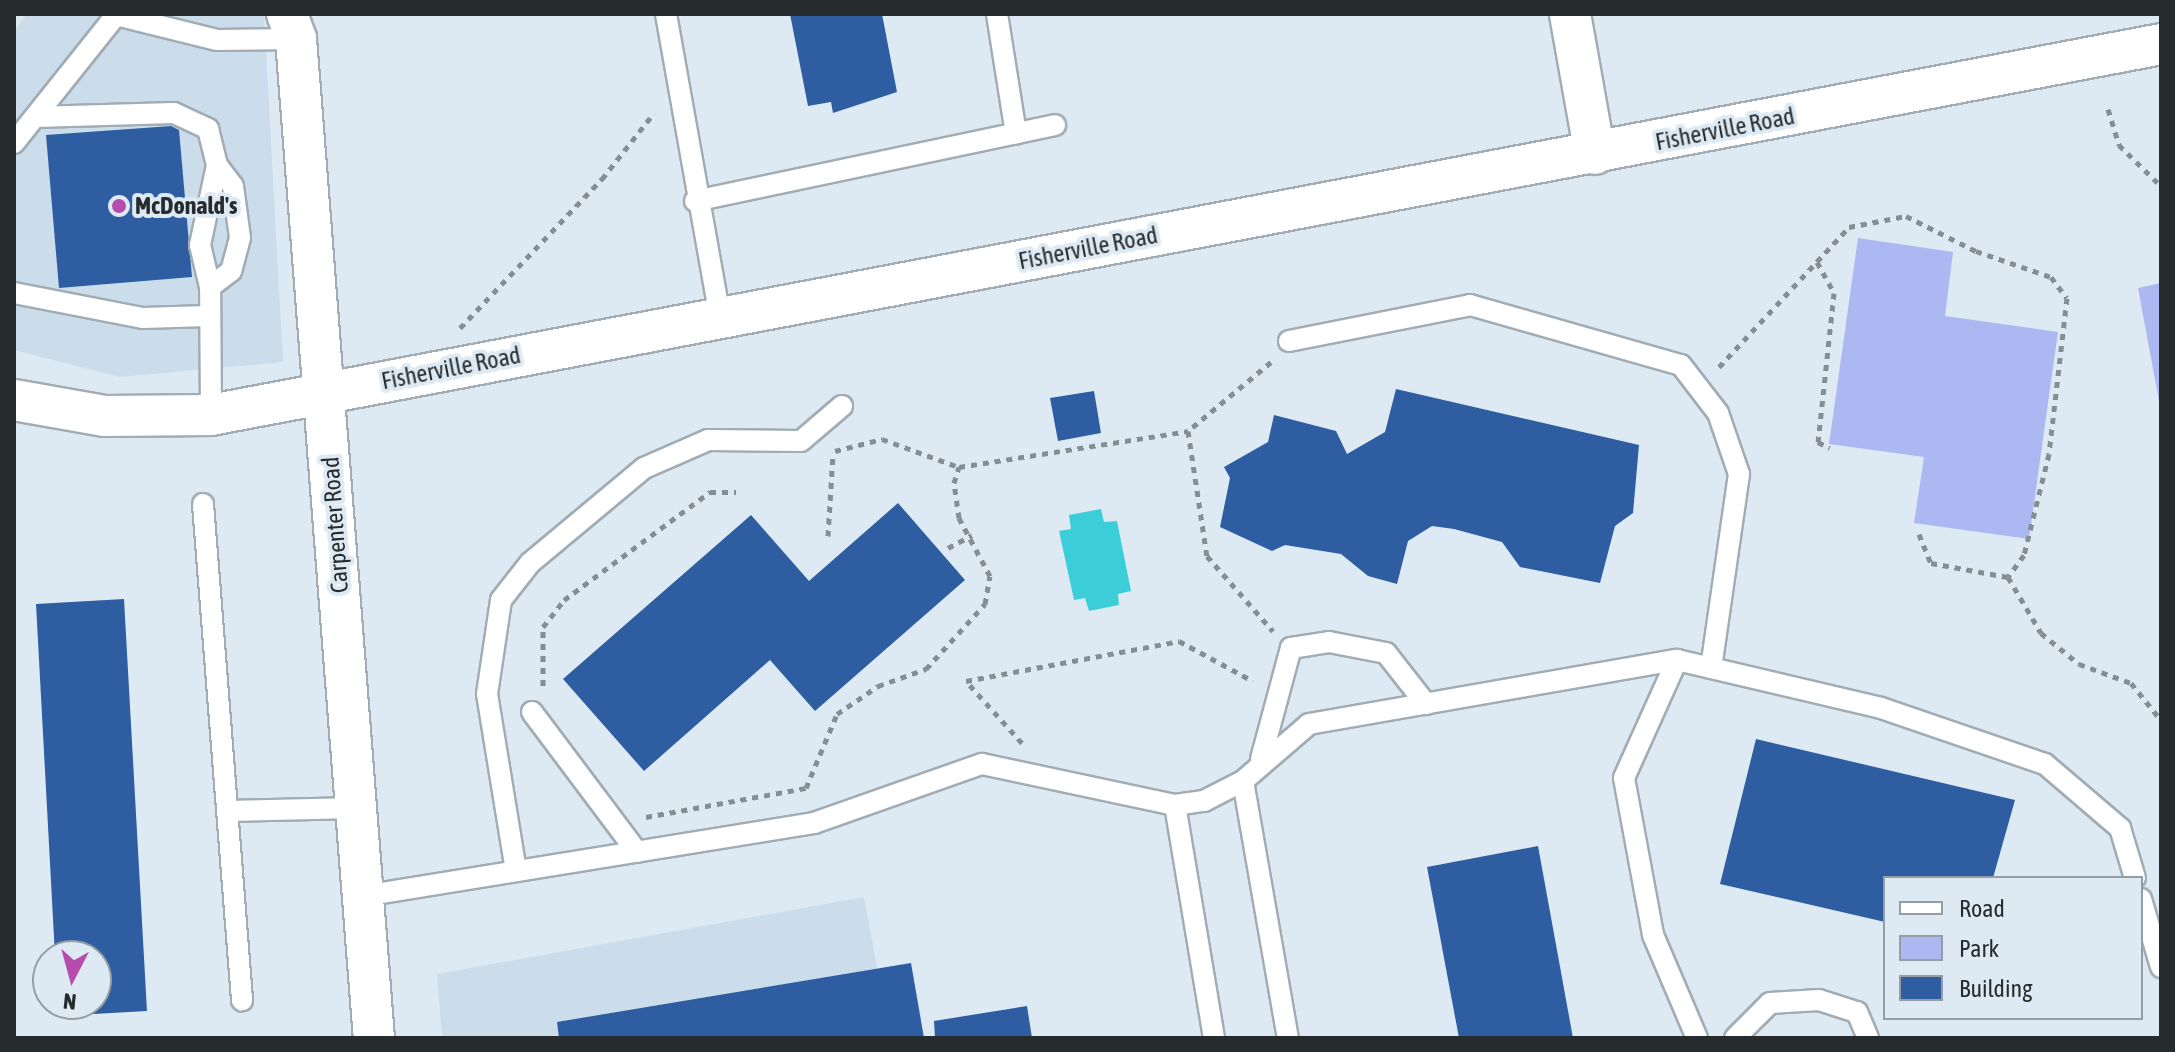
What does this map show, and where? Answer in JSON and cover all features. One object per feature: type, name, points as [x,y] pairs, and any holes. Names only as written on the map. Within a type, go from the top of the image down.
[{"type":"street","points":[[1570,14],[1595,154]]},
{"type":"street","name":"Carpenter Road","points":[[291,27],[324,391],[374,1038]]},
{"type":"street","name":"Fisherville Road","points":[[14,400],[105,416],[211,415],[324,391],[1595,154],[2161,44]]},
{"type":"lane","points":[[687,14],[667,21],[695,201],[720,317]]},
{"type":"lane","points":[[997,14],[1016,134]]},
{"type":"lane","points":[[14,143],[116,15],[217,40],[291,27]]},
{"type":"lane","points":[[35,117],[197,118],[208,129],[217,165],[233,186],[240,238],[231,271],[210,287]]},
{"type":"lane","points":[[695,201],[1055,125]]},
{"type":"lane","points":[[211,415],[207,316],[210,287],[200,245],[217,165]]},
{"type":"lane","points":[[14,293],[143,318],[207,316]]},
{"type":"lane","points":[[1289,341],[1470,305],[1681,365],[1718,413],[1739,474],[1711,668]]},
{"type":"lane","points":[[516,871],[487,694],[501,600],[530,563],[644,468],[708,440],[801,441],[842,406]]},
{"type":"lane","points":[[203,504],[242,1000]]},
{"type":"lane","points":[[1261,759],[1291,648],[1329,642],[1386,653],[1426,704]]},
{"type":"lane","points":[[1677,660],[1624,778],[1653,935],[1697,1038]]},
{"type":"lane","points":[[363,896],[814,823],[982,764],[1175,805],[1204,801],[1243,781],[1261,759],[1309,724],[1677,660],[1881,708],[2045,764],[2120,828],[2134,876]]},
{"type":"lane","points":[[532,712],[637,852]]},
{"type":"lane","points":[[1243,781],[1288,1038]]},
{"type":"lane","points":[[1175,805],[1214,1038]]},
{"type":"lane","points":[[227,811],[356,808]]},
{"type":"lane","points":[[2143,906],[2161,967]]},
{"type":"lane","points":[[1735,1038],[1770,1003],[1819,1000],[1857,1012],[1868,1038]]},
{"type":"path","points":[[459,329],[602,179],[677,84]]},
{"type":"path","points":[[2108,109],[2119,145],[2161,186]]},
{"type":"path","points":[[1699,388],[1849,227],[1906,216],[2051,277],[2067,298],[2039,508],[2008,577]]},
{"type":"path","points":[[1817,262],[1834,293],[1818,442],[1830,448]]},
{"type":"path","points":[[801,441],[834,451],[882,439],[959,467],[1188,431],[1255,380],[1289,341]]},
{"type":"path","points":[[1188,431],[1207,556],[1291,648]]},
{"type":"path","points":[[828,536],[834,451]]},
{"type":"path","points":[[630,808],[642,818],[806,788],[837,714],[878,686],[926,669],[985,604],[990,576],[972,535],[959,518],[954,483],[959,467]]},
{"type":"path","points":[[548,697],[538,655],[543,627],[564,600],[710,492],[736,492]]},
{"type":"path","points":[[1919,534],[1931,563],[2008,577],[2041,633],[2079,664],[2131,683],[2161,720]]},
{"type":"path","points":[[948,548],[972,535]]},
{"type":"path","points":[[982,764],[1026,741],[966,681],[1179,641],[1280,690]]},
{"type":"shaded area","points":[[27,14],[264,14],[283,362],[120,377],[14,350],[14,31]]},
{"type":"shaded area","points":[[1101,509],[1104,522],[1117,521],[1131,591],[1118,594],[1119,605],[1089,611],[1085,598],[1074,600],[1059,531],[1071,529],[1069,515]]},
{"type":"shaded area","points":[[864,897],[890,1038],[442,1038],[437,974]]},
{"type":"green space","points":[[1858,238],[1953,252],[1945,316],[2058,332],[2029,539],[1914,523],[1924,457],[1829,444]]},
{"type":"green space","points":[[2161,283],[2161,412],[2138,288]]},
{"type":"building","points":[[790,14],[882,14],[897,92],[833,113],[831,102],[808,106]]},
{"type":"building","name":"McDonald's","points":[[171,126],[179,130],[192,277],[59,288],[46,135]]},
{"type":"building","points":[[1396,389],[1639,445],[1633,513],[1615,526],[1600,583],[1520,567],[1502,542],[1454,529],[1432,526],[1408,541],[1397,584],[1368,576],[1341,554],[1285,545],[1272,551],[1220,527],[1230,478],[1224,467],[1268,442],[1274,415],[1336,431],[1347,454],[1385,432]]},
{"type":"building","points":[[1094,391],[1101,433],[1058,441],[1050,398]]},
{"type":"building","points":[[898,503],[965,580],[815,711],[770,660],[644,771],[563,679],[751,515],[809,581]]},
{"type":"building","points":[[124,599],[147,1011],[112,1013],[112,940],[54,940],[36,604]]},
{"type":"building","points":[[1756,739],[2015,800],[1994,876],[1883,876],[1883,922],[1720,884]]},
{"type":"building","points":[[1538,846],[1573,1038],[1459,1038],[1427,867]]},
{"type":"building","points":[[911,963],[924,1038],[559,1038],[557,1022]]},
{"type":"building","points":[[1027,1006],[1032,1038],[935,1038],[934,1021]]},
{"type":"place","name":"McDonald's","points":[[119,206]]}]
